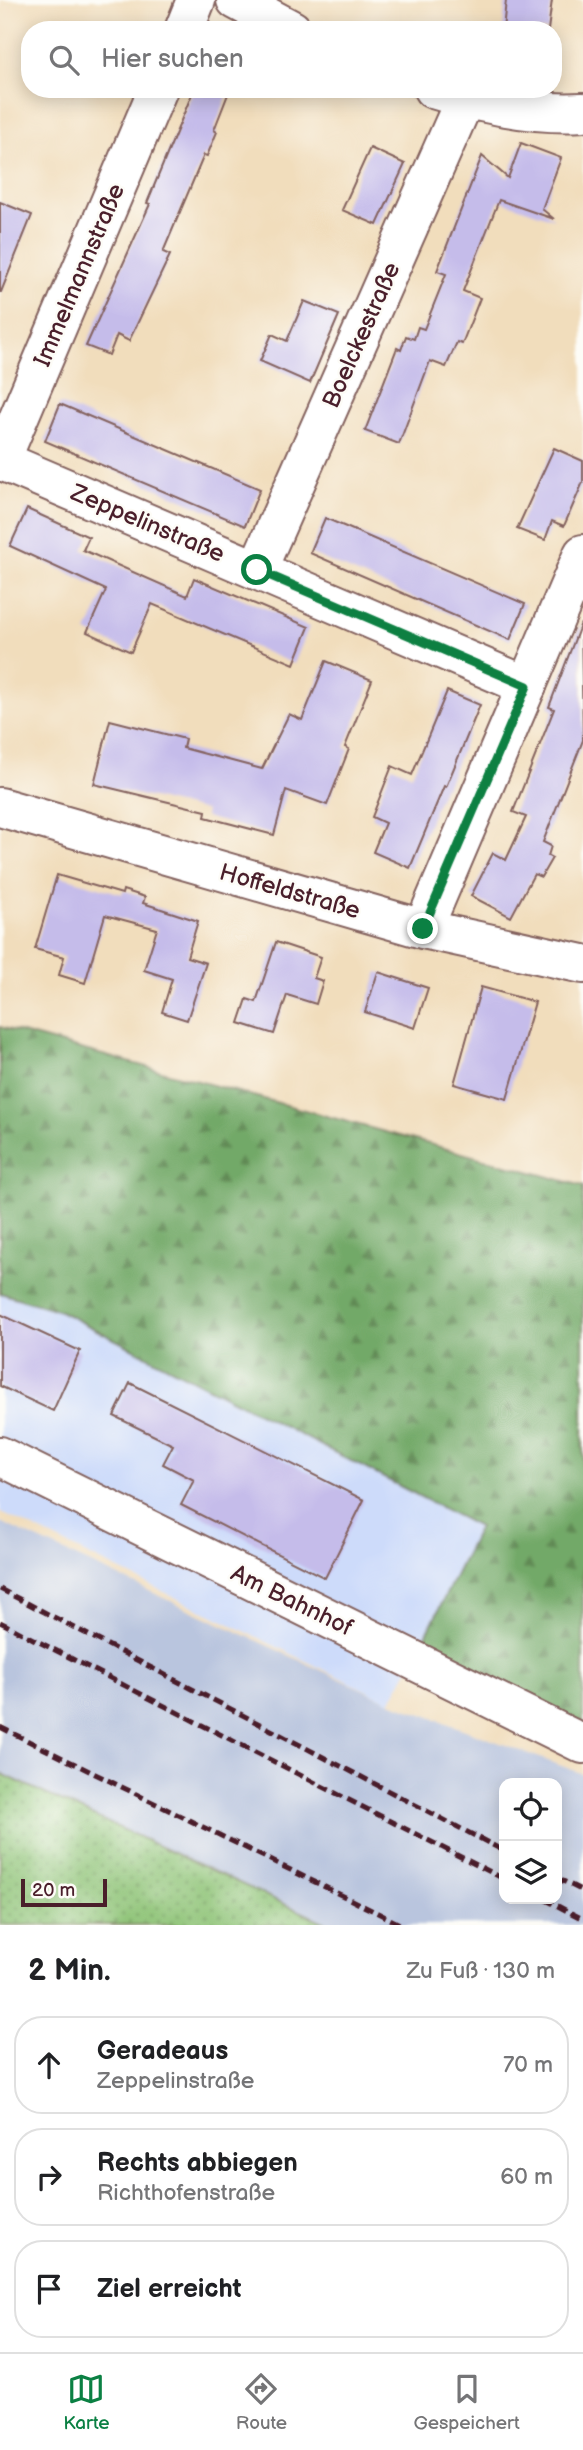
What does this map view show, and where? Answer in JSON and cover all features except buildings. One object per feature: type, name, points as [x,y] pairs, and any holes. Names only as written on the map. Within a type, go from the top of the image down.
[{"type":"street","points":[[188,21],[196,0]]},
{"type":"street","points":[[236,0],[275,21]]},
{"type":"street","name":"Immelmannstraße","points":[[0,461],[154,98]]},
{"type":"street","name":"Boelckestraße","points":[[257,570],[447,98]]},
{"type":"street","points":[[467,98],[518,109],[583,112]]},
{"type":"street","name":"Zeppelinstraße","points":[[0,461],[527,686]]},
{"type":"street","points":[[423,929],[583,554]]},
{"type":"street","name":"Hoffeldstraße","points":[[0,807],[423,929],[583,964]]},
{"type":"street","name":"Am Bahnhof","points":[[0,1456],[583,1744]]},
{"type":"shaded area","points":[[0,1293],[58,1310],[480,1527],[390,1702],[0,1512]]},
{"type":"shaded area","points":[[0,1522],[390,1702],[583,1774],[583,1925],[330,1925],[0,1773]]},
{"type":"green space","points":[[0,1027],[583,1186],[583,1734],[418,1652],[479,1527],[58,1310],[0,1293]]},
{"type":"green space","points":[[0,1773],[330,1925],[0,1925]]},
{"type":"railway","points":[[0,1589],[499,1848]]},
{"type":"railway","points":[[0,1622],[499,1876]]},
{"type":"railway","points":[[0,1727],[402,1925]]},
{"type":"railway","points":[[562,1880],[583,1891]]},
{"type":"railway","points":[[554,1904],[583,1919]]},
{"type":"route","points":[[257,570],[527,686],[423,929]]}]
